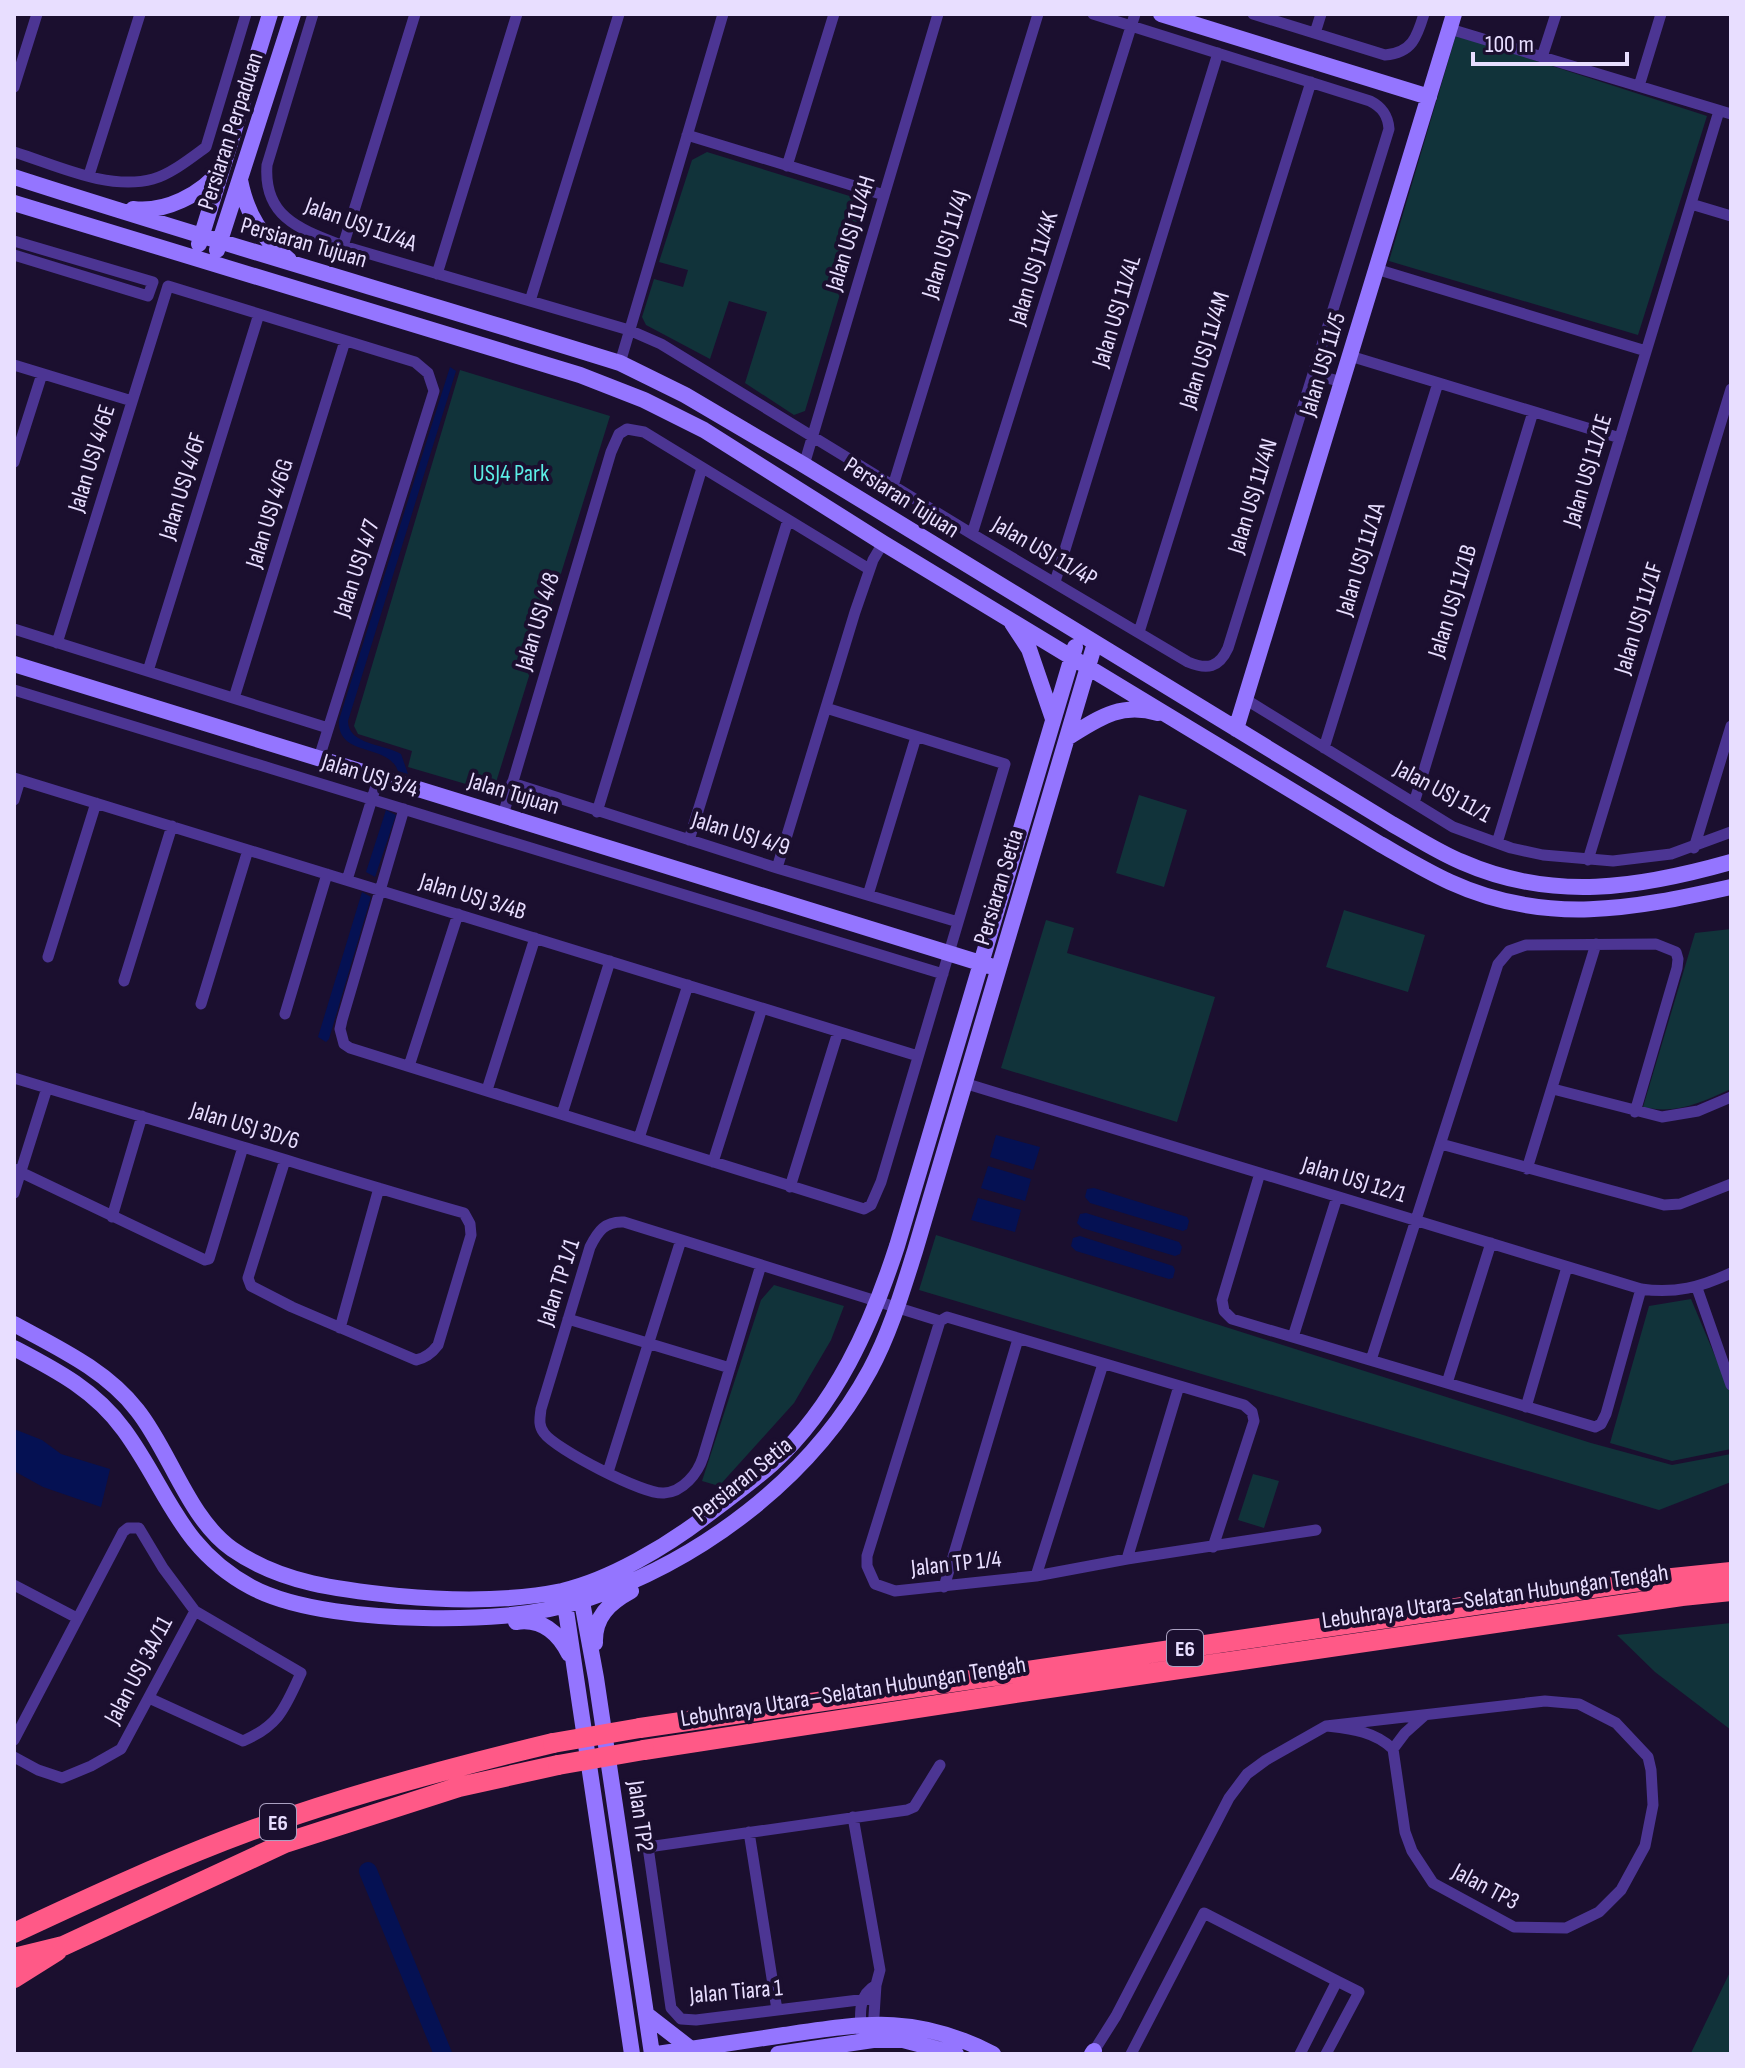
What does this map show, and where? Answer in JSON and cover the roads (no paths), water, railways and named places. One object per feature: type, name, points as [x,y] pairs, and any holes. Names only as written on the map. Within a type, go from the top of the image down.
[{"type":"highway","name":"Lebuhraya Utara–Selatan Hubungan Tengah","points":[[14,1933],[137,1876],[254,1830],[382,1788],[553,1743],[1633,1582],[1731,1572]]},
{"type":"highway","name":"Lebuhraya Utara–Selatan Hubungan Tengah","points":[[14,1958],[63,1946],[285,1843],[459,1787],[558,1765],[1058,1686],[1731,1591]]},
{"type":"highway","points":[[14,1978],[63,1946]]},
{"type":"main road","name":"Persiaran Perpaduan","points":[[195,257],[270,14]]},
{"type":"main road","name":"Persiaran Perpaduan","points":[[213,263],[293,14]]},
{"type":"main road","points":[[1161,14],[1429,97]]},
{"type":"main road","name":"Jalan USJ 11/5","points":[[1236,729],[1452,21]]},
{"type":"main road","points":[[103,206],[139,210],[171,205],[203,187],[224,165]]},
{"type":"main road","name":"Persiaran Tujuan","points":[[14,177],[220,243],[620,363],[685,395],[804,465],[1392,824],[1461,862],[1543,886],[1585,888],[1634,884],[1731,862]]},
{"type":"main road","points":[[240,178],[248,210],[259,232],[296,266]]},
{"type":"main road","name":"Persiaran Tujuan","points":[[14,203],[580,375],[644,400],[704,430],[883,543],[1380,844],[1452,883],[1540,909],[1584,911],[1637,907],[1731,887]]},
{"type":"main road","points":[[1008,617],[1029,649],[1053,720]]},
{"type":"main road","name":"Persiaran Setia","points":[[14,1324],[90,1366],[108,1381],[138,1410],[204,1519],[230,1548],[294,1581],[369,1593],[447,1600],[572,1595],[673,1541],[774,1461],[826,1401],[865,1334],[879,1302],[945,1087],[1079,634]]},
{"type":"main road","name":"Persiaran Setia","points":[[14,1348],[78,1383],[96,1399],[124,1430],[184,1531],[201,1550],[252,1588],[288,1601],[373,1617],[480,1619],[572,1595],[672,1561],[725,1528],[805,1461],[830,1430],[870,1370],[897,1308],[1095,643]]},
{"type":"main road","name":"Jalan Tujuan","points":[[14,664],[999,968]]},
{"type":"main road","points":[[1067,738],[1094,721],[1120,710],[1139,708],[1172,717]]},
{"type":"main road","points":[[1634,884],[1629,897],[1637,907]]},
{"type":"main road","points":[[945,1087],[952,1082],[964,1083]]},
{"type":"main road","points":[[596,1678],[595,1630],[603,1612],[616,1599],[697,1553],[725,1528]]},
{"type":"main road","name":"Jalan TP2","points":[[572,1595],[596,1678],[654,2054],[867,2032],[934,2030],[962,2038],[993,2054]]},
{"type":"main road","name":"Jalan TP2","points":[[572,1595],[577,1678],[632,2054]]},
{"type":"main road","points":[[373,1617],[409,1625],[497,1625],[527,1620],[545,1625],[561,1638],[577,1678]]},
{"type":"main road","points":[[646,2014],[691,2049]]},
{"type":"main road","name":"Jalan TP2","points":[[778,2054],[867,2032],[956,2054]]},
{"type":"street","points":[[14,87],[37,14]]},
{"type":"street","points":[[89,175],[140,14]]},
{"type":"street","points":[[14,152],[122,182],[154,179],[206,147],[246,14]]},
{"type":"street","name":"Jalan USJ 11/4A","points":[[313,14],[267,165],[266,179],[271,196],[288,221],[343,246],[629,330]]},
{"type":"street","points":[[343,246],[415,14]]},
{"type":"street","points":[[437,274],[517,14]]},
{"type":"street","points":[[530,301],[619,14]]},
{"type":"street","points":[[620,363],[723,14]]},
{"type":"street","points":[[787,166],[834,14]]},
{"type":"street","name":"Jalan USJ 11/4H","points":[[804,465],[938,14]]},
{"type":"street","name":"Jalan USJ 11/4J","points":[[893,486],[1038,14]]},
{"type":"street","points":[[1093,14],[1133,20],[1218,53],[1311,82]]},
{"type":"street","points":[[1253,14],[1385,55],[1404,51],[1417,36],[1424,14]]},
{"type":"street","points":[[1315,33],[1321,14]]},
{"type":"street","points":[[1542,57],[1556,14]]},
{"type":"street","points":[[1639,86],[1661,14]]},
{"type":"street","name":"Jalan USJ 11/4K","points":[[972,534],[1133,20]]},
{"type":"street","points":[[1452,21],[1542,57],[1725,112]]},
{"type":"street","name":"Jalan USJ 11/4L","points":[[1055,582],[1218,53]]},
{"type":"street","name":"Jalan USJ 11/4N","points":[[1228,648],[1389,129],[1388,119],[1379,106],[1311,82]]},
{"type":"street","name":"Jalan USJ 11/4M","points":[[1139,632],[1311,82]]},
{"type":"street","name":"Jalan USJ 11/1E","points":[[1497,843],[1691,204],[1725,112]]},
{"type":"street","points":[[687,135],[884,195]]},
{"type":"street","points":[[1691,204],[1731,216]]},
{"type":"street","points":[[14,241],[153,282],[148,296],[14,255]]},
{"type":"street","points":[[1376,269],[1646,351]]},
{"type":"street","name":"Jalan USJ 4/6E","points":[[57,643],[168,286],[259,314]]},
{"type":"street","points":[[259,314],[345,341]]},
{"type":"street","name":"Jalan USJ 4/6F","points":[[148,671],[259,314]]},
{"type":"street","name":"Jalan USJ 11/4P","points":[[629,330],[685,358],[972,534],[1200,667],[1218,664],[1228,648]]},
{"type":"street","name":"Jalan USJ 4/7","points":[[319,758],[434,391],[428,373],[415,362],[345,341]]},
{"type":"street","name":"Jalan USJ 4/6G","points":[[234,698],[345,341]]},
{"type":"street","points":[[1350,356],[1620,438]]},
{"type":"street","points":[[14,365],[132,401]]},
{"type":"street","points":[[14,462],[42,374]]},
{"type":"street","points":[[1313,374],[1342,382]]},
{"type":"street","name":"Jalan USJ 11/1A","points":[[1324,748],[1438,383]]},
{"type":"street","name":"Jalan USJ 11/1F","points":[[1588,860],[1731,389]]},
{"type":"street","name":"Jalan USJ 11/1B","points":[[1414,803],[1533,412]]},
{"type":"street","name":"Jalan USJ 4/8","points":[[503,815],[619,434],[627,429],[636,430],[702,468]]},
{"type":"street","points":[[597,812],[702,468],[869,569]]},
{"type":"street","points":[[689,840],[788,520]]},
{"type":"street","points":[[777,868],[869,569],[883,543]]},
{"type":"street","points":[[14,629],[328,728]]},
{"type":"street","name":"Jalan USJ 3/4","points":[[14,690],[943,974]]},
{"type":"street","name":"Jalan USJ 11/1","points":[[1245,699],[1453,827],[1497,843],[1543,855],[1588,860],[1639,859],[1694,848],[1731,832]]},
{"type":"street","points":[[404,809],[340,1029],[344,1044],[864,1209],[871,1205],[877,1192],[1005,764],[826,708]]},
{"type":"street","points":[[1694,848],[1731,726]]},
{"type":"street","points":[[868,895],[916,737]]},
{"type":"street","points":[[347,880],[379,776]]},
{"type":"street","points":[[14,800],[17,779]]},
{"type":"street","name":"Jalan USJ 3/4B","points":[[17,779],[918,1056]]},
{"type":"street","name":"Jalan USJ 4/9","points":[[512,783],[958,922]]},
{"type":"street","points":[[48,957],[96,803]]},
{"type":"street","points":[[124,981],[172,826]]},
{"type":"street","points":[[201,1004],[248,850]]},
{"type":"street","points":[[285,1014],[327,874]]},
{"type":"street","points":[[409,1066],[458,914]]},
{"type":"street","points":[[487,1090],[535,938]]},
{"type":"street","points":[[1527,1169],[1596,944]]},
{"type":"street","points":[[1371,1360],[1498,964],[1509,951],[1518,947],[1596,944],[1663,945],[1676,952],[1677,968],[1635,1112]]},
{"type":"street","points":[[562,1114],[610,961]]},
{"type":"street","points":[[639,1138],[688,985]]},
{"type":"street","points":[[713,1162],[762,1008]]},
{"type":"street","points":[[790,1187],[838,1032]]},
{"type":"street","name":"Jalan USJ 3D/6","points":[[14,1078],[464,1213],[471,1235],[447,1317],[433,1352],[416,1360],[340,1328]]},
{"type":"street","name":"Jalan USJ 12/1","points":[[964,1083],[1641,1289],[1672,1291],[1697,1288],[1731,1273]]},
{"type":"street","points":[[14,1193],[18,1171],[47,1088]]},
{"type":"street","points":[[1553,1089],[1662,1117],[1680,1116],[1731,1097]]},
{"type":"street","points":[[112,1217],[142,1116]]},
{"type":"street","points":[[1441,1144],[1671,1205],[1731,1184]]},
{"type":"street","points":[[18,1171],[201,1260],[209,1259],[243,1147]]},
{"type":"street","points":[[285,1160],[248,1278],[251,1286],[340,1328],[379,1188]]},
{"type":"street","points":[[1260,1173],[1222,1300],[1224,1311],[1232,1319],[1595,1427],[1601,1424],[1606,1414],[1641,1289]]},
{"type":"street","points":[[1293,1337],[1337,1197]]},
{"type":"street","name":"Jalan TP 1/1","points":[[730,1368],[700,1467],[684,1485],[669,1493],[650,1492],[608,1472],[561,1448],[541,1428],[541,1409],[590,1247],[604,1226],[614,1221],[897,1308]]},
{"type":"street","points":[[608,1472],[681,1240]]},
{"type":"street","points":[[1447,1383],[1491,1243]]},
{"type":"street","points":[[568,1319],[730,1368],[761,1265]]},
{"type":"street","points":[[1526,1407],[1567,1267]]},
{"type":"street","points":[[1697,1288],[1731,1385]]},
{"type":"street","points":[[897,1308],[940,1321],[947,1317],[1244,1405],[1252,1412],[1254,1421],[1213,1547]]},
{"type":"street","name":"Jalan TP 1/4","points":[[940,1321],[870,1545],[867,1566],[875,1584],[895,1591],[1036,1576],[1316,1530]]},
{"type":"street","points":[[944,1587],[1018,1339]]},
{"type":"street","points":[[1036,1576],[1103,1364]]},
{"type":"street","points":[[1127,1559],[1179,1386]]},
{"type":"street","name":"Jalan USJ 3A/11","points":[[14,1757],[62,1778],[121,1749],[195,1611],[163,1568],[139,1528],[128,1528],[77,1618]]},
{"type":"street","points":[[14,1585],[77,1618],[14,1740]]},
{"type":"street","points":[[149,1698],[243,1741],[262,1733],[280,1718],[301,1673],[195,1611]]},
{"type":"street","name":"Jalan TP3","points":[[1095,2053],[1229,1798],[1247,1774],[1326,1726],[1545,1701],[1579,1704],[1616,1723],[1648,1757],[1653,1805],[1645,1846],[1621,1890],[1599,1912],[1566,1928],[1514,1927],[1433,1883],[1412,1851],[1405,1832],[1393,1749]]},
{"type":"street","points":[[1326,1726],[1354,1729],[1383,1740],[1393,1749],[1405,1733],[1425,1716]]},
{"type":"street","points":[[777,2010],[749,1832],[907,1810],[914,1807],[940,1765]]},
{"type":"street","points":[[853,1817],[880,1970],[867,2032]]},
{"type":"street","name":"Jalan Tiara 1","points":[[749,1832],[648,1847],[671,2008],[681,2019],[696,2020],[875,1998]]},
{"type":"street","points":[[1131,2054],[1204,1913],[1359,1992],[1326,2054]]},
{"type":"street","points":[[1300,2054],[1337,1981]]},
{"type":"street","points":[[867,2032],[861,2000],[866,1990],[876,1985]]},
{"type":"waterway","points":[[368,1871],[443,2054]]},
{"type":"park label","name":"USJ4 Park","points":[[511,473]]}]
